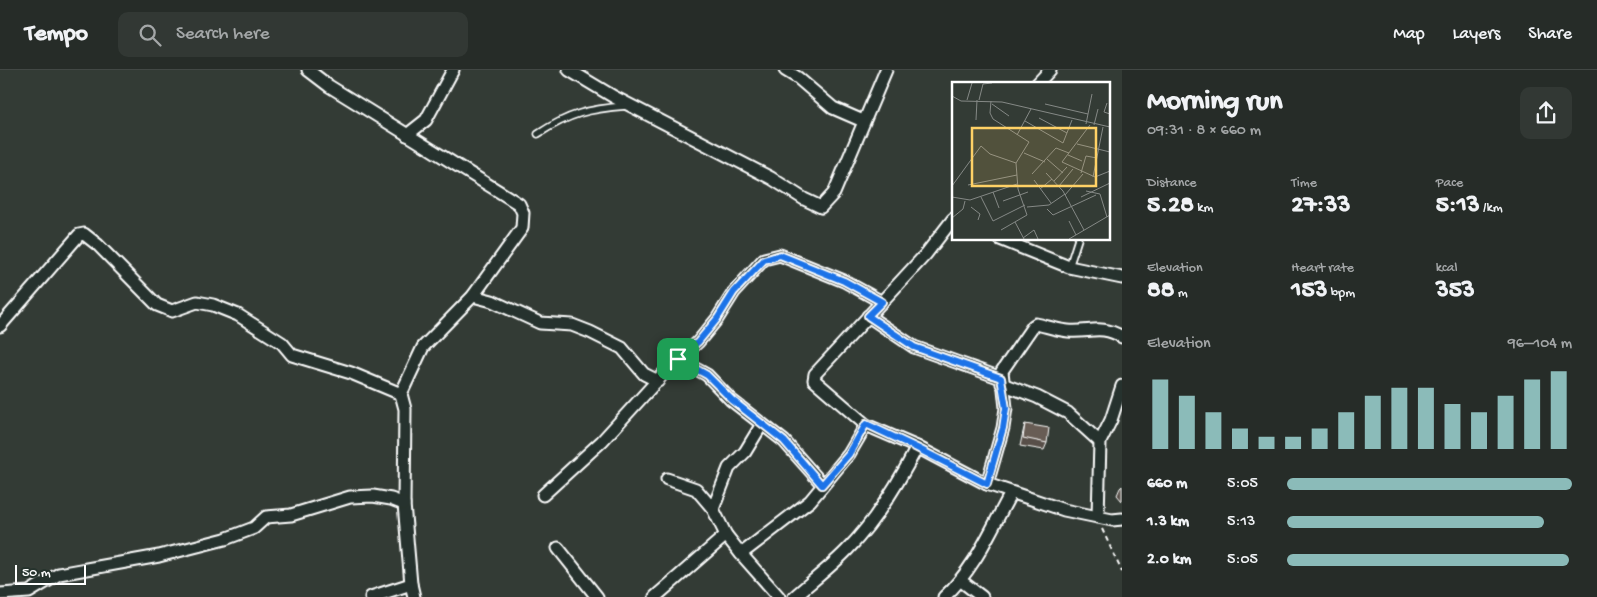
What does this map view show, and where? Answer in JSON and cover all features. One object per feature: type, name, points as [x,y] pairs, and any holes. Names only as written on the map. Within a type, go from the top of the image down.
[{"type":"street","points":[[308,70],[329,86],[519,204],[523,213],[522,228],[473,296],[423,347],[401,394],[405,409],[404,504],[411,584],[414,597]]},
{"type":"street","points":[[407,135],[426,120],[453,70]]},
{"type":"street","points":[[784,70],[798,78],[833,108],[864,121]]},
{"type":"street","points":[[571,71],[633,106],[771,178],[804,199],[821,207],[834,193],[886,70]]},
{"type":"street","points":[[1039,82],[1050,70]]},
{"type":"street","points":[[952,220],[926,254],[815,374],[814,380],[866,424],[987,484],[1064,510],[1112,520],[1122,519]]},
{"type":"street","points":[[0,326],[46,271],[79,236],[84,234],[98,245],[157,305],[164,309],[172,311],[203,302],[213,305],[238,314],[282,343],[292,355],[351,372],[401,394]]},
{"type":"street","points":[[1002,240],[1069,267],[1122,278]]},
{"type":"street","points":[[543,495],[602,441],[678,359],[703,336],[717,319],[734,292],[764,260],[780,255],[844,281],[882,302]]},
{"type":"street","points":[[473,296],[492,301],[540,323],[572,325],[590,332],[622,348],[644,374],[658,381]]},
{"type":"street","points":[[868,316],[914,347],[1002,381],[1068,413],[1100,442]]},
{"type":"street","points":[[987,484],[1003,428],[1006,408],[1002,381],[1004,366],[1036,324],[1066,331],[1099,329],[1112,331],[1122,337]]},
{"type":"street","points":[[678,359],[707,375],[732,400],[784,441],[822,485]]},
{"type":"street","points":[[1098,516],[1100,442],[1116,422],[1122,386]]},
{"type":"street","points":[[713,509],[729,468],[745,452],[762,424]]},
{"type":"street","points":[[741,554],[810,501],[849,454],[866,424]]},
{"type":"street","points":[[794,597],[848,549],[878,514],[896,488],[917,448]]},
{"type":"street","points":[[667,479],[696,489],[713,509],[726,535],[779,597]]},
{"type":"street","points":[[944,597],[960,580],[977,557],[1011,493]]},
{"type":"street","points":[[0,594],[29,592],[59,574],[150,558],[225,538],[254,528],[266,517],[291,515],[350,497],[373,496],[391,498],[404,504]]},
{"type":"street","points":[[655,597],[726,535]]},
{"type":"street","points":[[558,548],[597,597]]},
{"type":"street","points":[[960,580],[982,597]]},
{"type":"street","points":[[371,597],[411,584]]},
{"type":"lane","points":[[538,134],[558,121],[591,108],[633,106]]},
{"type":"lane","points":[[1069,267],[1078,240]]},
{"type":"path","points":[[1098,516],[1107,542],[1122,572]]},
{"type":"building","points":[[1025,424],[1049,428],[1047,443],[1023,438]]},
{"type":"route","points":[[780,255],[797,261],[844,281],[882,302],[868,316],[914,347],[1001,378],[1006,408],[1003,428],[987,484],[866,424],[849,454],[822,485],[784,441],[720,390],[707,375],[678,359],[698,342],[713,325],[734,292],[764,260],[780,255]]}]
